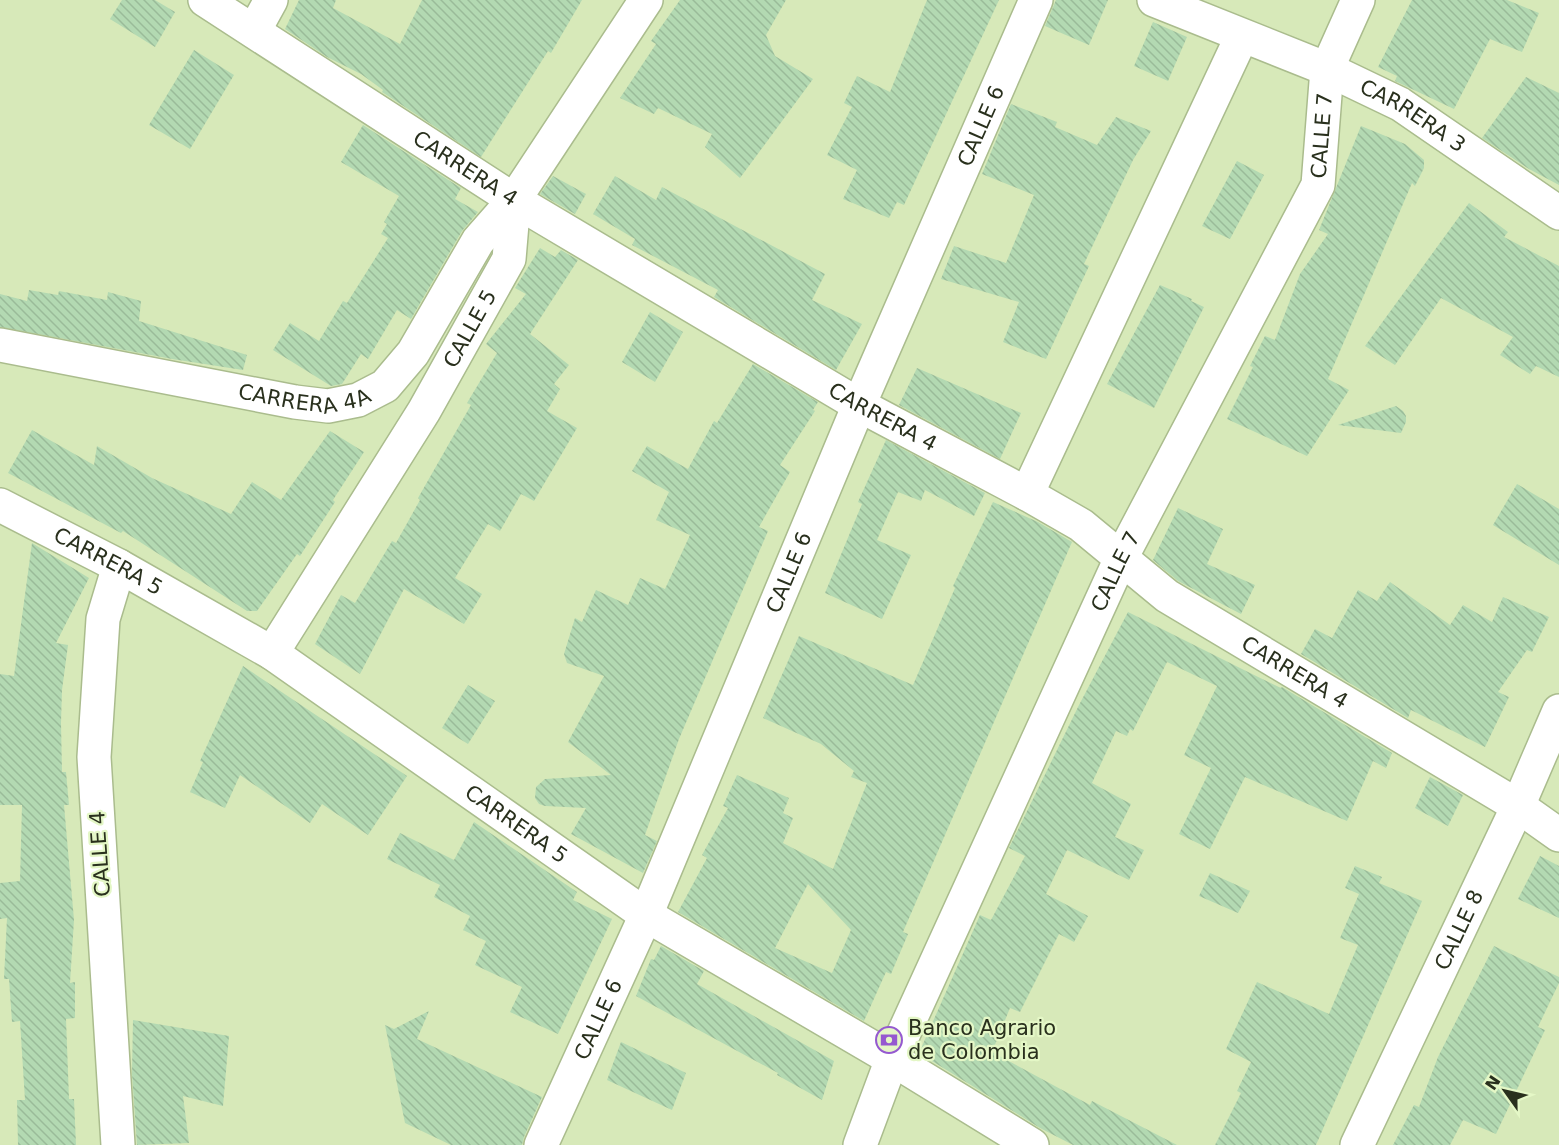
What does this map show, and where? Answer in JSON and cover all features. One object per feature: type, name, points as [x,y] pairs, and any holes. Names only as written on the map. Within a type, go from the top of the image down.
[{"type":"street","name":"CARRERA 4","points":[[205,0],[514,200],[859,405],[1080,525],[1167,596],[1518,806],[1559,835]]},
{"type":"street","points":[[254,31],[271,0]]},
{"type":"street","name":"CALLE 5","points":[[272,653],[424,411],[509,259],[514,200],[646,0]]},
{"type":"street","name":"CALLE 6","points":[[542,1145],[646,915],[859,405],[1036,0]]},
{"type":"street","name":"CARRERA 3","points":[[1154,0],[1327,69],[1400,104],[1559,213]]},
{"type":"street","name":"CALLE 7","points":[[860,1145],[892,1059],[1121,558],[1318,185],[1327,69],[1358,0]]},
{"type":"street","points":[[1026,494],[1242,36]]},
{"type":"street","name":"CARRERA 4A","points":[[0,345],[295,402],[328,406],[358,400],[385,386],[413,353],[478,241],[514,200]]},
{"type":"street","name":"CARRERA 5","points":[[0,505],[119,566],[272,653],[646,915],[892,1059],[1032,1145]]},
{"type":"street","name":"CALLE 4","points":[[118,1145],[94,757],[104,619],[119,566]]},
{"type":"street","name":"CALLE 8","points":[[1357,1145],[1518,806],[1559,711]]},
{"type":"building","points":[[122,0],[155,0],[175,12],[155,47],[110,19]]},
{"type":"building","points":[[299,0],[336,0],[333,8],[400,44],[422,0],[582,0],[551,53],[548,51],[481,157],[382,92],[383,90],[361,74],[327,57],[285,29]]},
{"type":"building","points":[[680,0],[786,0],[766,35],[775,56],[813,79],[740,178],[705,147],[712,134],[658,108],[654,114],[620,98],[656,44],[651,41]]},
{"type":"building","points":[[927,0],[999,0],[904,205],[897,202],[889,218],[843,199],[857,170],[827,155],[852,107],[844,103],[857,76],[890,92]]},
{"type":"building","points":[[1056,0],[1108,0],[1089,45],[1045,26]]},
{"type":"building","points":[[1412,0],[1507,0],[1539,13],[1522,52],[1490,39],[1454,109],[1395,81],[1397,76],[1378,67]]},
{"type":"building","points":[[1153,22],[1187,37],[1168,81],[1134,66]]},
{"type":"building","points":[[194,50],[234,75],[190,149],[149,125]]},
{"type":"building","points":[[1526,77],[1559,93],[1559,185],[1529,169],[1482,138]]},
{"type":"building","points":[[1011,104],[1057,122],[1055,127],[1097,145],[1116,117],[1151,131],[1133,160],[1084,264],[1089,266],[1046,359],[1003,342],[1019,302],[941,279],[954,246],[1006,263],[1034,195],[982,174]]},
{"type":"building","points":[[363,125],[461,188],[455,199],[478,212],[462,231],[411,319],[397,310],[368,359],[361,354],[342,384],[331,386],[273,350],[290,323],[319,341],[343,301],[347,303],[388,238],[381,234],[387,224],[384,222],[399,196],[341,162]]},
{"type":"building","points":[[1361,126],[1405,144],[1424,160],[1424,168],[1415,186],[1412,183],[1328,379],[1349,390],[1307,456],[1227,419],[1253,367],[1250,366],[1265,336],[1275,340],[1300,274],[1328,234],[1319,230]]},
{"type":"building","points":[[1237,161],[1264,175],[1230,239],[1202,226]]},
{"type":"building","points":[[553,176],[586,194],[575,214],[540,194]]},
{"type":"building","points":[[615,176],[656,200],[662,187],[825,274],[812,300],[862,324],[836,370],[714,297],[718,290],[632,245],[635,239],[593,214]]},
{"type":"building","points":[[1469,203],[1508,232],[1504,237],[1559,266],[1559,377],[1536,366],[1530,374],[1500,355],[1513,337],[1441,298],[1395,365],[1365,346]]},
{"type":"building","points":[[540,248],[555,257],[561,250],[578,260],[530,334],[569,365],[554,384],[560,389],[547,411],[577,428],[534,501],[521,494],[500,531],[488,524],[455,578],[482,594],[464,624],[404,589],[360,674],[315,644],[341,595],[355,603],[392,541],[396,543],[420,500],[418,498],[471,405],[467,403],[497,353],[486,344],[526,294],[515,288]]},
{"type":"building","points":[[1160,285],[1204,307],[1154,408],[1107,384]]},
{"type":"building","points":[[29,290],[58,295],[59,291],[107,300],[108,292],[141,301],[139,321],[247,355],[243,370],[0,327],[0,294],[27,301]]},
{"type":"building","points":[[650,312],[683,332],[655,382],[622,362]]},
{"type":"building","points":[[753,364],[818,402],[813,410],[815,411],[780,465],[790,472],[759,527],[768,531],[679,739],[645,835],[657,841],[643,873],[571,834],[586,808],[545,806],[539,804],[535,798],[536,787],[545,779],[611,775],[568,742],[604,676],[567,663],[564,654],[575,618],[582,622],[596,590],[628,605],[640,578],[665,589],[690,535],[656,520],[669,492],[632,471],[647,446],[688,469],[714,421],[717,423]]},
{"type":"building","points":[[917,368],[1021,413],[1000,459],[899,405]]},
{"type":"building","points":[[1396,406],[1406,416],[1401,433],[1338,425]]},
{"type":"building","points":[[32,430],[94,465],[97,446],[152,478],[231,514],[252,482],[281,500],[330,431],[364,452],[300,556],[297,554],[257,611],[247,611],[123,531],[121,533],[8,473]]},
{"type":"building","points":[[886,440],[985,493],[974,516],[925,490],[921,501],[898,492],[877,540],[911,555],[882,619],[825,593],[862,504],[858,502]]},
{"type":"building","points":[[1517,484],[1559,509],[1559,565],[1493,525]]},
{"type":"building","points":[[993,502],[1038,522],[1072,542],[903,932],[908,934],[891,974],[886,972],[864,1021],[678,912],[707,858],[702,855],[728,808],[723,806],[737,775],[789,798],[783,813],[793,818],[783,843],[833,869],[867,783],[851,777],[854,771],[821,744],[763,718],[799,636],[913,685],[955,588],[953,586]],"holes":[[[808,884],[851,930],[832,973],[775,948]]]},
{"type":"building","points":[[1178,508],[1223,529],[1207,564],[1255,585],[1241,614],[1178,581],[1153,560]]},
{"type":"building","points":[[32,543],[89,578],[56,643],[68,645],[62,690],[61,723],[62,772],[66,772],[69,805],[64,805],[74,920],[70,983],[75,982],[75,1018],[66,1019],[69,1099],[74,1099],[76,1145],[18,1145],[17,1100],[25,1100],[20,1021],[12,1022],[9,979],[4,979],[7,918],[0,919],[0,883],[20,881],[22,805],[0,805],[0,674],[14,676]]},
{"type":"building","points":[[1390,582],[1450,625],[1463,605],[1492,622],[1503,597],[1549,617],[1532,652],[1527,650],[1498,692],[1509,697],[1485,747],[1411,710],[1408,718],[1301,654],[1315,629],[1332,638],[1358,590],[1377,601]]},
{"type":"building","points":[[1128,612],[1282,687],[1392,753],[1386,768],[1373,761],[1347,821],[1245,777],[1210,849],[1179,834],[1211,768],[1184,755],[1217,686],[1167,662],[1133,731],[1130,729],[1127,736],[1116,731],[1092,783],[1131,804],[1115,837],[1144,850],[1129,880],[1067,850],[1046,894],[1088,916],[1074,942],[1059,934],[1020,1012],[1010,1008],[992,1052],[1090,1105],[1092,1101],[1177,1145],[1073,1145],[1040,1128],[919,1053],[980,915],[991,920],[1025,856],[1009,848],[1079,705]]},
{"type":"building","points":[[243,666],[407,776],[368,835],[322,804],[310,823],[240,775],[225,808],[190,792],[203,762],[200,761]]},
{"type":"building","points":[[468,685],[495,701],[468,744],[442,728]]},
{"type":"building","points":[[1430,777],[1463,795],[1448,826],[1415,808]]},
{"type":"building","points":[[474,822],[577,892],[573,900],[612,919],[558,1034],[510,1012],[522,987],[475,965],[486,941],[463,930],[470,916],[434,897],[440,885],[387,859],[400,833],[454,860]]},
{"type":"building","points":[[1540,856],[1559,866],[1559,918],[1518,899]]},
{"type":"building","points":[[1355,866],[1382,877],[1379,883],[1422,901],[1316,1145],[1215,1145],[1241,1093],[1237,1091],[1251,1062],[1226,1049],[1257,982],[1329,1014],[1358,945],[1340,938],[1359,894],[1345,888]]},
{"type":"building","points":[[1210,873],[1250,891],[1238,913],[1199,896]]},
{"type":"building","points":[[661,946],[704,971],[697,984],[834,1061],[822,1100],[777,1075],[778,1073],[636,996],[651,959],[654,960]]},
{"type":"building","points":[[1494,946],[1559,977],[1559,983],[1538,1027],[1545,1030],[1496,1134],[1463,1120],[1450,1145],[1393,1145],[1414,1105],[1419,1107],[1438,1057]]},
{"type":"building","points":[[429,1011],[417,1039],[542,1097],[522,1145],[451,1145],[405,1123],[385,1025],[394,1029]]},
{"type":"building","points":[[133,1020],[229,1036],[223,1106],[183,1096],[189,1143],[137,1145],[132,1074]]},
{"type":"building","points":[[621,1042],[686,1073],[672,1110],[607,1080]]},
{"type":"place","name":"Banco Agrario de Colombia","points":[[889,1040]]}]
